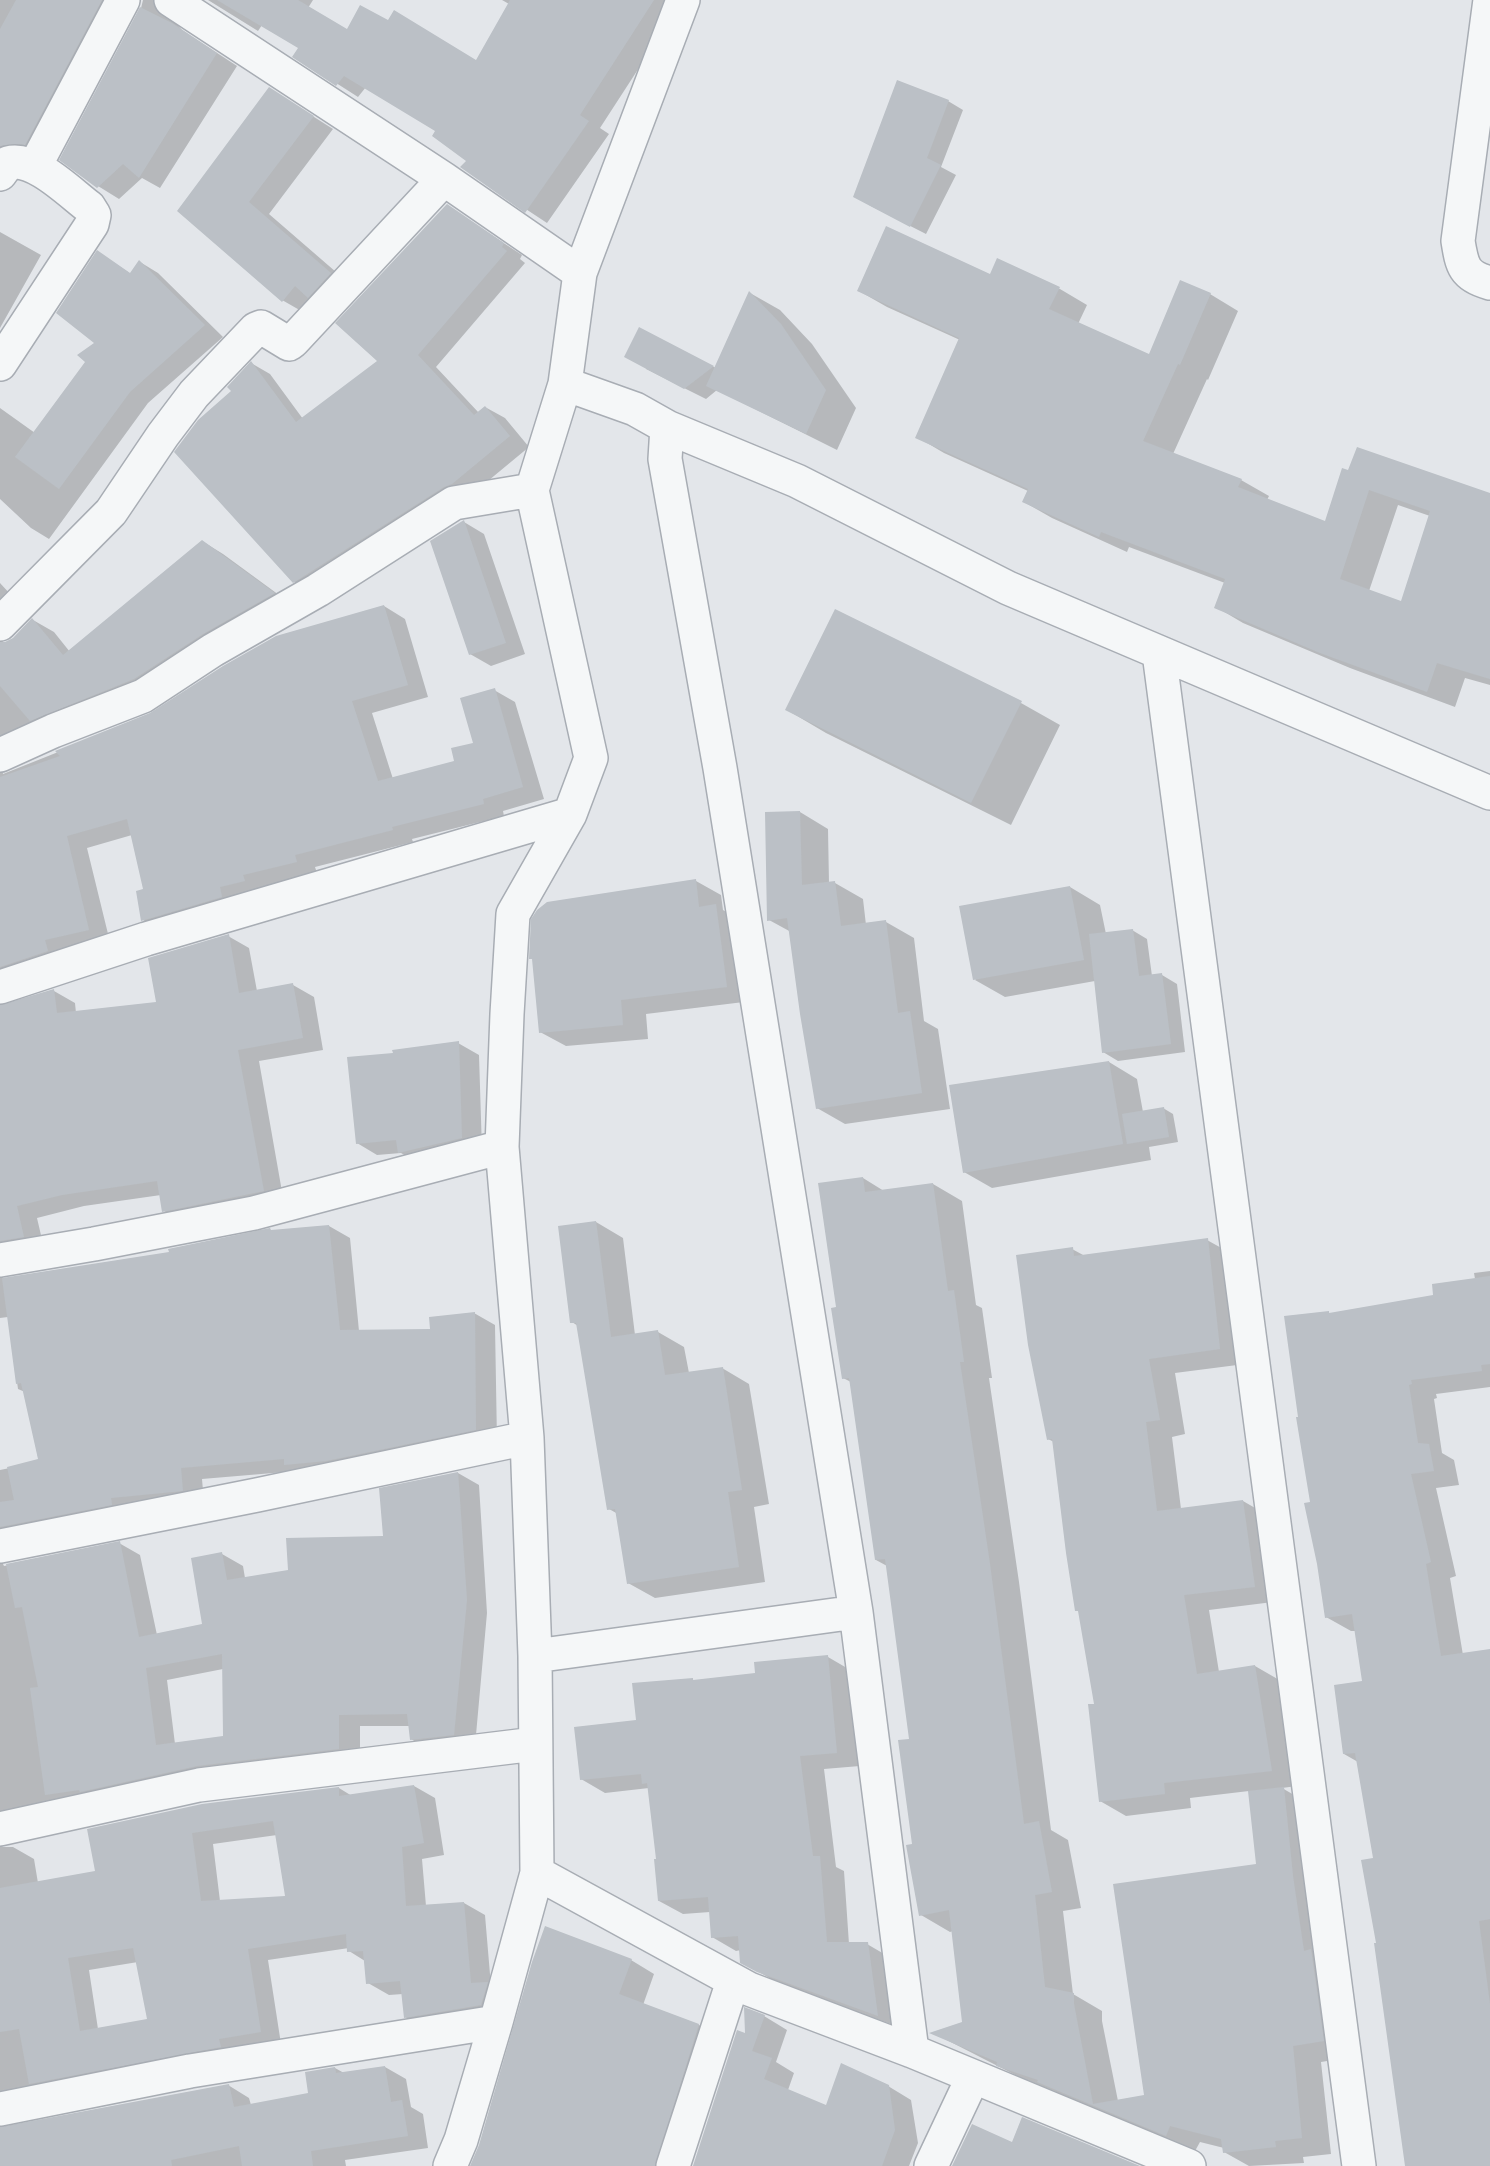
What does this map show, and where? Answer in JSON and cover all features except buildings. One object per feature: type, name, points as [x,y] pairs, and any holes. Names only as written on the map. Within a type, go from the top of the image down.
[{"type":"street","points":[[35,166],[123,0]]},
{"type":"street","points":[[171,0],[444,179],[580,273]]},
{"type":"street","points":[[450,2166],[461,2140],[537,1873],[535,1656],[527,1438],[502,1147],[513,914],[570,814],[591,758],[532,490],[565,384],[580,273],[683,0]]},
{"type":"street","points":[[1490,0],[1458,241],[1462,263],[1473,278],[1490,283]]},
{"type":"street","points":[[0,174],[8,163],[16,161],[35,166],[89,207],[94,216],[92,224],[0,364]]},
{"type":"street","points":[[0,624],[111,512],[194,394],[256,329],[261,327],[266,329],[288,344],[293,341],[444,179]]},
{"type":"street","points":[[565,384],[634,409],[667,427],[797,481],[1008,588],[1490,793]]},
{"type":"street","points":[[667,427],[665,459],[720,768],[856,1612],[912,2051]]},
{"type":"street","points":[[0,755],[142,696],[213,650],[318,590],[454,503],[532,490]]},
{"type":"street","points":[[1159,653],[1359,2166]]},
{"type":"street","points":[[0,987],[146,939],[570,814]]},
{"type":"street","points":[[0,1260],[254,1213],[502,1147]]},
{"type":"street","points":[[0,1546],[269,1493],[527,1438]]},
{"type":"street","points":[[535,1656],[856,1612]]},
{"type":"street","points":[[0,1829],[199,1785],[535,1744]]},
{"type":"street","points":[[537,1873],[749,1989],[912,2051],[1179,2164]]},
{"type":"street","points":[[673,2166],[733,1981]]},
{"type":"street","points":[[0,2109],[190,2071],[496,2022]]},
{"type":"street","points":[[931,2166],[973,2076]]}]
